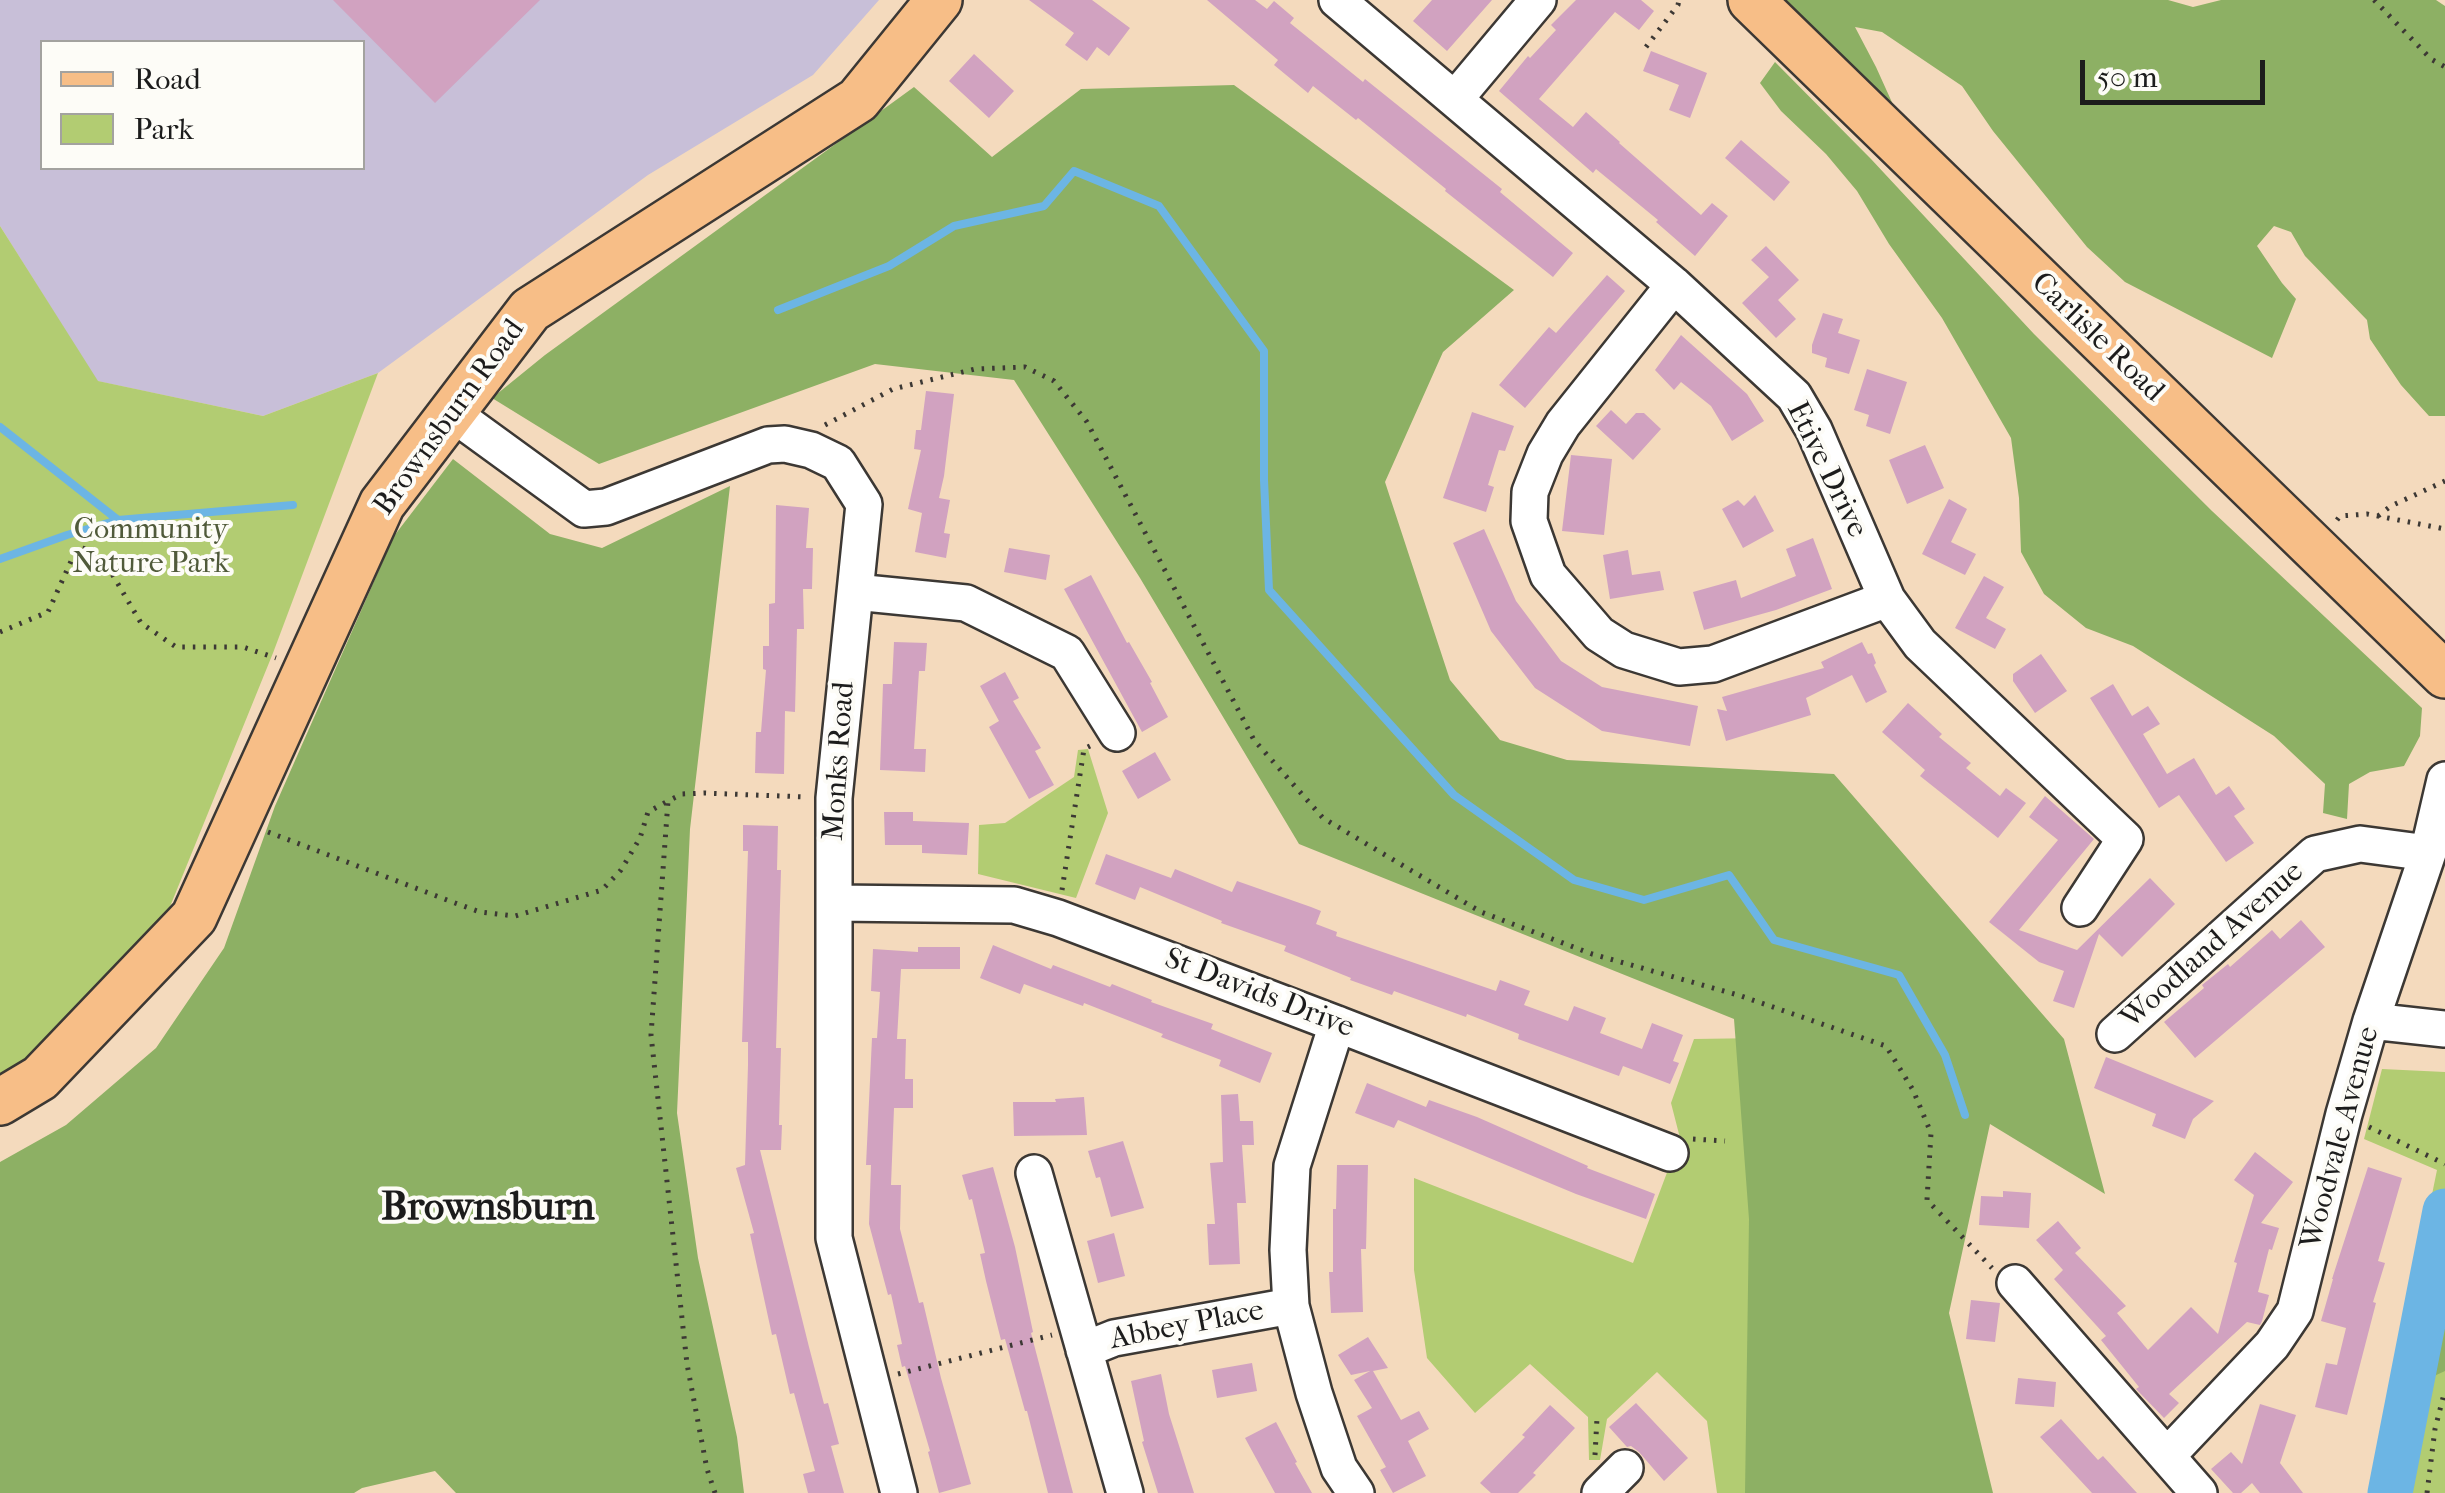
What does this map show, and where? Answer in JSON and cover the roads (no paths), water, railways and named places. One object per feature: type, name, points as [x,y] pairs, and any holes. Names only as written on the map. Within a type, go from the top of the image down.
[{"type":"main road","name":"Brownsburn Road","points":[[0,1102],[40,1078],[194,918],[382,504],[530,310],[858,100],[940,0]]},
{"type":"main road","name":"Carlisle Road","points":[[1751,0],[2445,675]]},
{"type":"street","name":"Etive Drive","points":[[1338,0],[1674,285],[1794,396],[1814,430],[1887,599],[1920,644],[2125,839],[2080,908]]},
{"type":"street","points":[[1455,99],[1538,0]]},
{"type":"street","points":[[1674,285],[1563,424],[1546,454],[1530,492],[1529,522],[1548,575],[1599,634],[1624,650],[1679,667],[1713,664],[1887,599]]},
{"type":"street","name":"Monks Road","points":[[452,413],[584,509],[606,507],[768,445],[785,444],[838,462],[864,504],[834,798],[834,1238],[899,1493]]},
{"type":"street","points":[[855,592],[966,603],[1066,653],[1117,733]]},
{"type":"street","name":"Woodvale Avenue","points":[[2166,1456],[2272,1345],[2295,1310],[2344,1114],[2428,853],[2445,780]]},
{"type":"street","name":"Woodland Avenue","points":[[2115,1034],[2316,854],[2360,844],[2428,853]]},
{"type":"street","name":"St Davids Drive","points":[[834,903],[1014,906],[1058,918],[1670,1154]]},
{"type":"street","points":[[2372,1021],[2445,1028]]},
{"type":"street","points":[[1337,1024],[1292,1166],[1288,1250],[1291,1306],[1314,1393],[1340,1468],[1356,1493]]},
{"type":"street","name":"Abbey Place","points":[[1034,1173],[1125,1493]]},
{"type":"street","points":[[2015,1283],[2199,1493]]},
{"type":"street","name":"Abbey Place","points":[[1081,1339],[1114,1338],[1291,1306]]},
{"type":"waterway","points":[[778,310],[889,266],[954,226],[1044,206],[1074,171],[1159,206],[1264,351],[1269,590],[1454,795],[1574,880],[1644,900],[1729,875],[1774,940],[1899,975],[1945,1055],[1965,1115]]},
{"type":"waterway","points":[[0,427],[118,520],[293,505]]},
{"type":"waterway","points":[[0,559],[118,520]]},
{"type":"waterway","points":[[2390,1493],[2445,1211]]},
{"type":"district","name":"Brownsburn","points":[[488,1209]]},
{"type":"park label","name":"Community Nature Park","points":[[151,548]]}]
